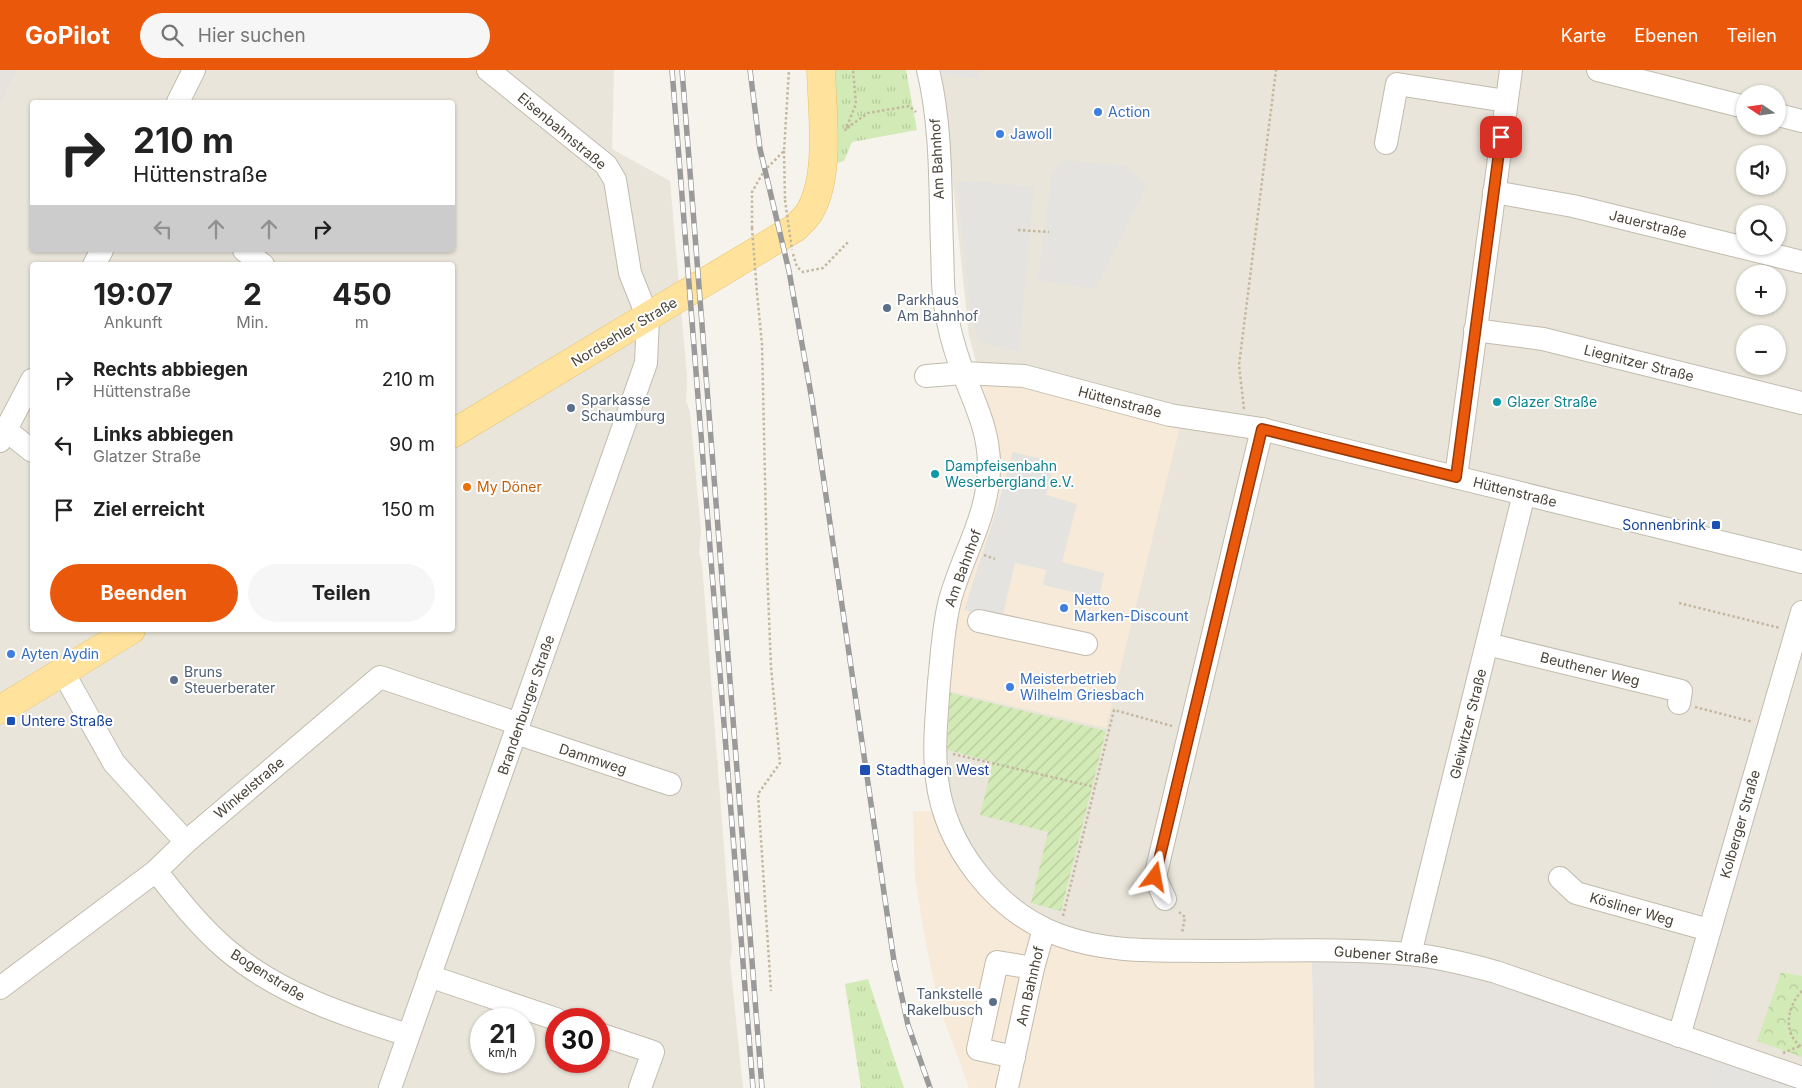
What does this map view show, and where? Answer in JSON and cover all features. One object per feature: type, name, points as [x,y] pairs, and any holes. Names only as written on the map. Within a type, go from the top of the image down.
[{"type":"main road","name":"Nordsehler Straße","points":[[457,424],[794,239],[810,212],[819,190],[822,164],[821,70]]},
{"type":"main road","points":[[0,710],[129,632]]},
{"type":"street","points":[[179,100],[194,70]]},
{"type":"street","name":"Eisenbahnstraße","points":[[488,70],[606,165],[615,180],[630,273],[648,318]]},
{"type":"street","name":"Am Bahnhof","points":[[928,70],[932,88],[936,129],[944,299],[950,336],[984,426],[988,444],[989,472],[979,523],[954,586],[943,637],[935,750],[937,780],[944,811],[967,859],[984,880],[1006,902],[1051,932],[1033,968],[1007,1088]]},
{"type":"street","points":[[1456,477],[1510,70]]},
{"type":"street","points":[[1598,70],[1736,105]]},
{"type":"street","points":[[1386,144],[1397,84],[1506,100]]},
{"type":"street","points":[[1786,117],[1802,121]]},
{"type":"street","name":"Jauerstraße","points":[[1494,192],[1573,206],[1802,262]]},
{"type":"street","points":[[247,252],[259,262]]},
{"type":"street","name":"Brandenburger Straße","points":[[390,1088],[646,363],[648,318]]},
{"type":"street","name":"Liegnitzer Straße","points":[[1475,330],[1542,339],[1802,403]]},
{"type":"street","name":"Hüttenstraße","points":[[926,376],[963,372],[1024,376],[1170,415],[1252,427],[1802,562]]},
{"type":"street","points":[[30,384],[3,436],[30,450]]},
{"type":"street","points":[[1165,899],[1155,877],[1190,730],[1252,427]]},
{"type":"street","name":"Gleiwitzer Straße","points":[[1410,954],[1524,494]]},
{"type":"street","points":[[979,621],[1086,644]]},
{"type":"street","name":"Kolberger Straße","points":[[1679,1036],[1799,622]]},
{"type":"street","name":"Beuthener Weg","points":[[1487,644],[1681,692],[1679,703]]},
{"type":"street","points":[[63,672],[114,763],[186,842]]},
{"type":"street","name":"Winkelstraße","points":[[0,988],[156,871],[186,842],[380,676],[518,729]]},
{"type":"street","name":"Dammweg","points":[[518,729],[670,784]]},
{"type":"street","name":"Bogenstraße","points":[[156,871],[191,915],[215,939],[268,978],[303,999],[408,1035]]},
{"type":"street","name":"Kösliner Weg","points":[[1560,878],[1576,893],[1709,930]]},
{"type":"street","name":"Gubener Straße","points":[[1051,932],[1099,946],[1135,950],[1410,954],[1448,959],[1496,972],[1802,1078]]},
{"type":"street","points":[[1014,1057],[978,1049],[997,962],[1033,968]]},
{"type":"street","points":[[429,976],[545,1015]]},
{"type":"street","points":[[610,1038],[653,1052],[640,1088]]},
{"type":"path","points":[[789,70],[784,151],[785,200],[794,239],[797,267],[803,272],[823,268],[849,240]]},
{"type":"path","points":[[1252,427],[1244,409],[1239,365],[1276,70]]},
{"type":"path","points":[[847,128],[868,113],[909,106],[936,129]]},
{"type":"path","points":[[771,990],[758,794],[780,763],[770,657],[762,344],[752,228],[752,192],[764,171],[784,151]]},
{"type":"path","points":[[1018,230],[1049,232]]},
{"type":"path","points":[[1679,603],[1799,622]]},
{"type":"path","points":[[1679,703],[1768,727]]},
{"type":"path","points":[[1051,932],[1095,787],[1114,710],[1190,730]]},
{"type":"path","points":[[935,750],[1095,787]]},
{"type":"path","points":[[1165,899],[1185,917],[1182,933],[1183,950]]},
{"type":"path","points":[[1802,991],[1794,1001],[1787,1023],[1792,1037],[1802,1047]]},
{"type":"shaded area","points":[[0,70],[18,70],[0,105]]},
{"type":"shaded area","points":[[18,70],[614,70],[612,149],[670,181],[687,377],[686,401],[690,412],[701,531],[699,553],[702,563],[732,951],[730,961],[743,1088],[0,1088],[0,105]]},
{"type":"shaded area","points":[[941,70],[1802,70],[1802,1069],[1063,930],[1000,888],[961,837],[944,766],[945,690],[1181,422],[982,384],[969,336]]},
{"type":"shaded area","points":[[941,70],[978,70],[979,79],[942,74]]},
{"type":"shaded area","points":[[1066,160],[1125,166],[1147,184],[1095,289],[1038,280],[1052,172]]},
{"type":"shaded area","points":[[973,181],[1034,187],[1019,352],[981,342],[971,319],[957,182]]},
{"type":"shaded area","points":[[1007,382],[1181,422],[1106,728],[945,690],[948,648],[997,447],[993,418],[982,384]]},
{"type":"shaded area","points":[[1013,452],[1055,462],[1046,495],[1077,504],[1062,562],[1104,573],[1099,598],[1043,585],[1046,570],[1015,563],[1002,619],[964,610]]},
{"type":"shaded area","points":[[913,811],[952,812],[976,861],[1033,913],[1091,940],[1312,957],[1314,1088],[969,1088],[938,1003],[925,939],[915,878]]},
{"type":"shaded area","points":[[1312,957],[1441,968],[1493,981],[1802,1088],[1314,1088]]},
{"type":"shaded area","points":[[1713,1057],[1802,1088],[1702,1088]]},
{"type":"green space","points":[[832,70],[906,70],[917,130],[852,142],[844,161],[833,164]]},
{"type":"green space","points":[[950,693],[1106,731],[1061,911],[1031,903],[1048,832],[980,815],[993,762],[947,750]]},
{"type":"green space","points":[[1781,972],[1802,976],[1802,1057],[1757,1041]]},
{"type":"green space","points":[[868,979],[904,1088],[861,1088],[845,984]]},
{"type":"railway","points":[[672,70],[753,1088]]},
{"type":"railway","points":[[682,70],[762,1088]]},
{"type":"railway","points":[[750,70],[760,149],[789,271],[812,400],[894,961],[908,1025],[930,1088]]},
{"type":"place","name":"Action","points":[[1098,112]]},
{"type":"place","name":"Jawoll","points":[[1000,134]]},
{"type":"place","name":"Parkhaus Am Bahnhof","points":[[887,308]]},
{"type":"place","name":"Glazer Straße","points":[[1497,402]]},
{"type":"place","name":"Sparkasse Schaumburg","points":[[571,408]]},
{"type":"place","name":"Dampfeisenbahn Weserbergland e.V.","points":[[935,474]]},
{"type":"place","name":"My Döner","points":[[467,487]]},
{"type":"place","name":"Sonnenbrink","points":[[1716,525]]},
{"type":"place","name":"Netto Marken-Discount","points":[[1064,608]]},
{"type":"place","name":"Ayten Aydin","points":[[11,654]]},
{"type":"place","name":"Bruns Steuerberater","points":[[174,680]]},
{"type":"place","name":"Meisterbetrieb Wilhelm Griesbach","points":[[1010,687]]},
{"type":"place","name":"Untere Straße","points":[[11,721]]},
{"type":"place","name":"Stadthagen West","points":[[865,770]]},
{"type":"place","name":"Tankstelle Rakelbusch","points":[[993,1002]]},
{"type":"route","points":[[1155,877],[1262,429],[1456,477],[1501,137]]}]
